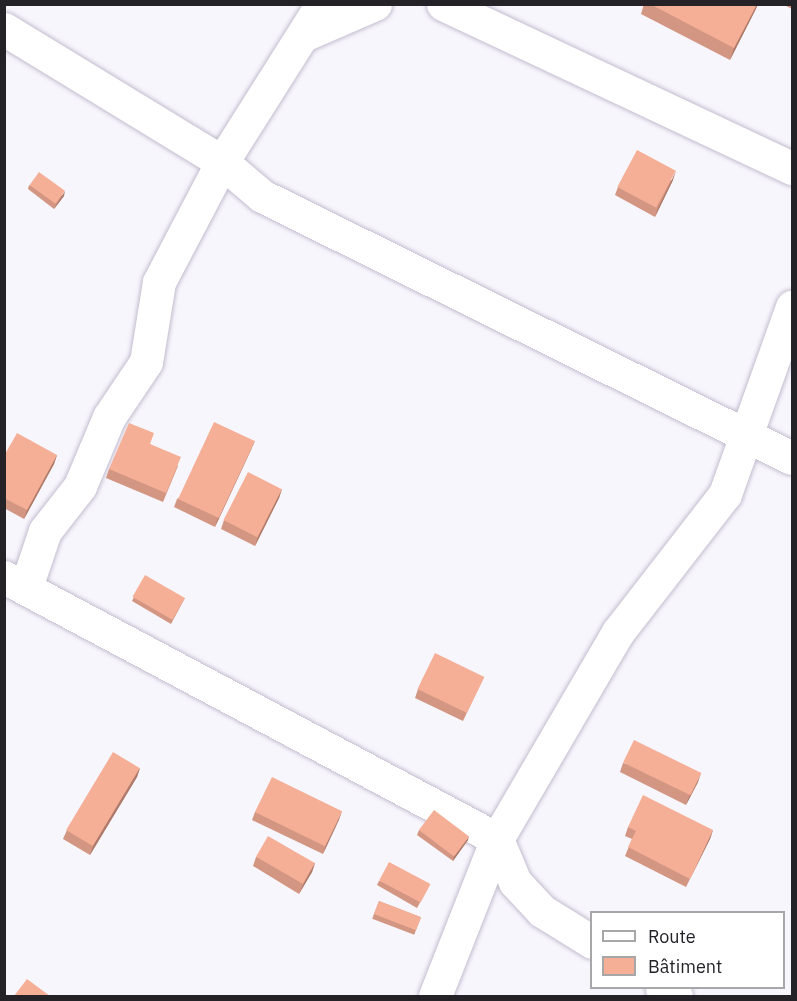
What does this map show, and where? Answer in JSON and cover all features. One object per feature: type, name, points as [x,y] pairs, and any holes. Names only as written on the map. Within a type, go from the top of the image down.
[{"type":"street","points":[[375,4],[315,19],[222,162],[159,282],[146,362],[109,417],[80,486],[45,531],[15,582],[497,839],[515,882],[542,911],[590,941]]},
{"type":"street","points":[[443,4],[792,168]]},
{"type":"street","points":[[4,29],[222,162],[262,196],[792,458]]},
{"type":"street","points":[[435,996],[497,839],[618,632],[725,494],[792,307]]},
{"type":"building","points":[[650,4],[757,4],[734,48]]},
{"type":"building","points":[[637,150],[676,171],[656,208],[617,187]]},
{"type":"building","points":[[39,172],[65,191],[55,204],[30,185]]},
{"type":"building","points":[[214,422],[255,441],[219,518],[178,499]]},
{"type":"building","points":[[129,423],[154,433],[150,444],[181,457],[166,493],[109,469]]},
{"type":"building","points":[[17,433],[57,455],[27,510],[4,498],[4,456]]},
{"type":"building","points":[[248,472],[282,489],[257,537],[223,520]]},
{"type":"building","points":[[145,575],[185,598],[172,620],[132,597]]},
{"type":"building","points":[[435,653],[484,677],[467,713],[417,689]]},
{"type":"building","points":[[634,740],[701,773],[690,795],[623,762]]},
{"type":"building","points":[[113,752],[140,768],[93,846],[66,830]]},
{"type":"building","points":[[272,777],[342,811],[325,846],[255,812]]},
{"type":"building","points":[[643,795],[713,830],[690,879],[628,847],[636,831],[628,827]]},
{"type":"building","points":[[434,810],[469,836],[454,856],[419,830]]},
{"type":"building","points":[[268,836],[315,863],[303,884],[256,857]]},
{"type":"building","points":[[389,862],[430,884],[421,903],[379,881]]},
{"type":"building","points":[[379,901],[421,917],[416,930],[374,914]]},
{"type":"building","points":[[27,979],[50,996],[14,996]]}]
